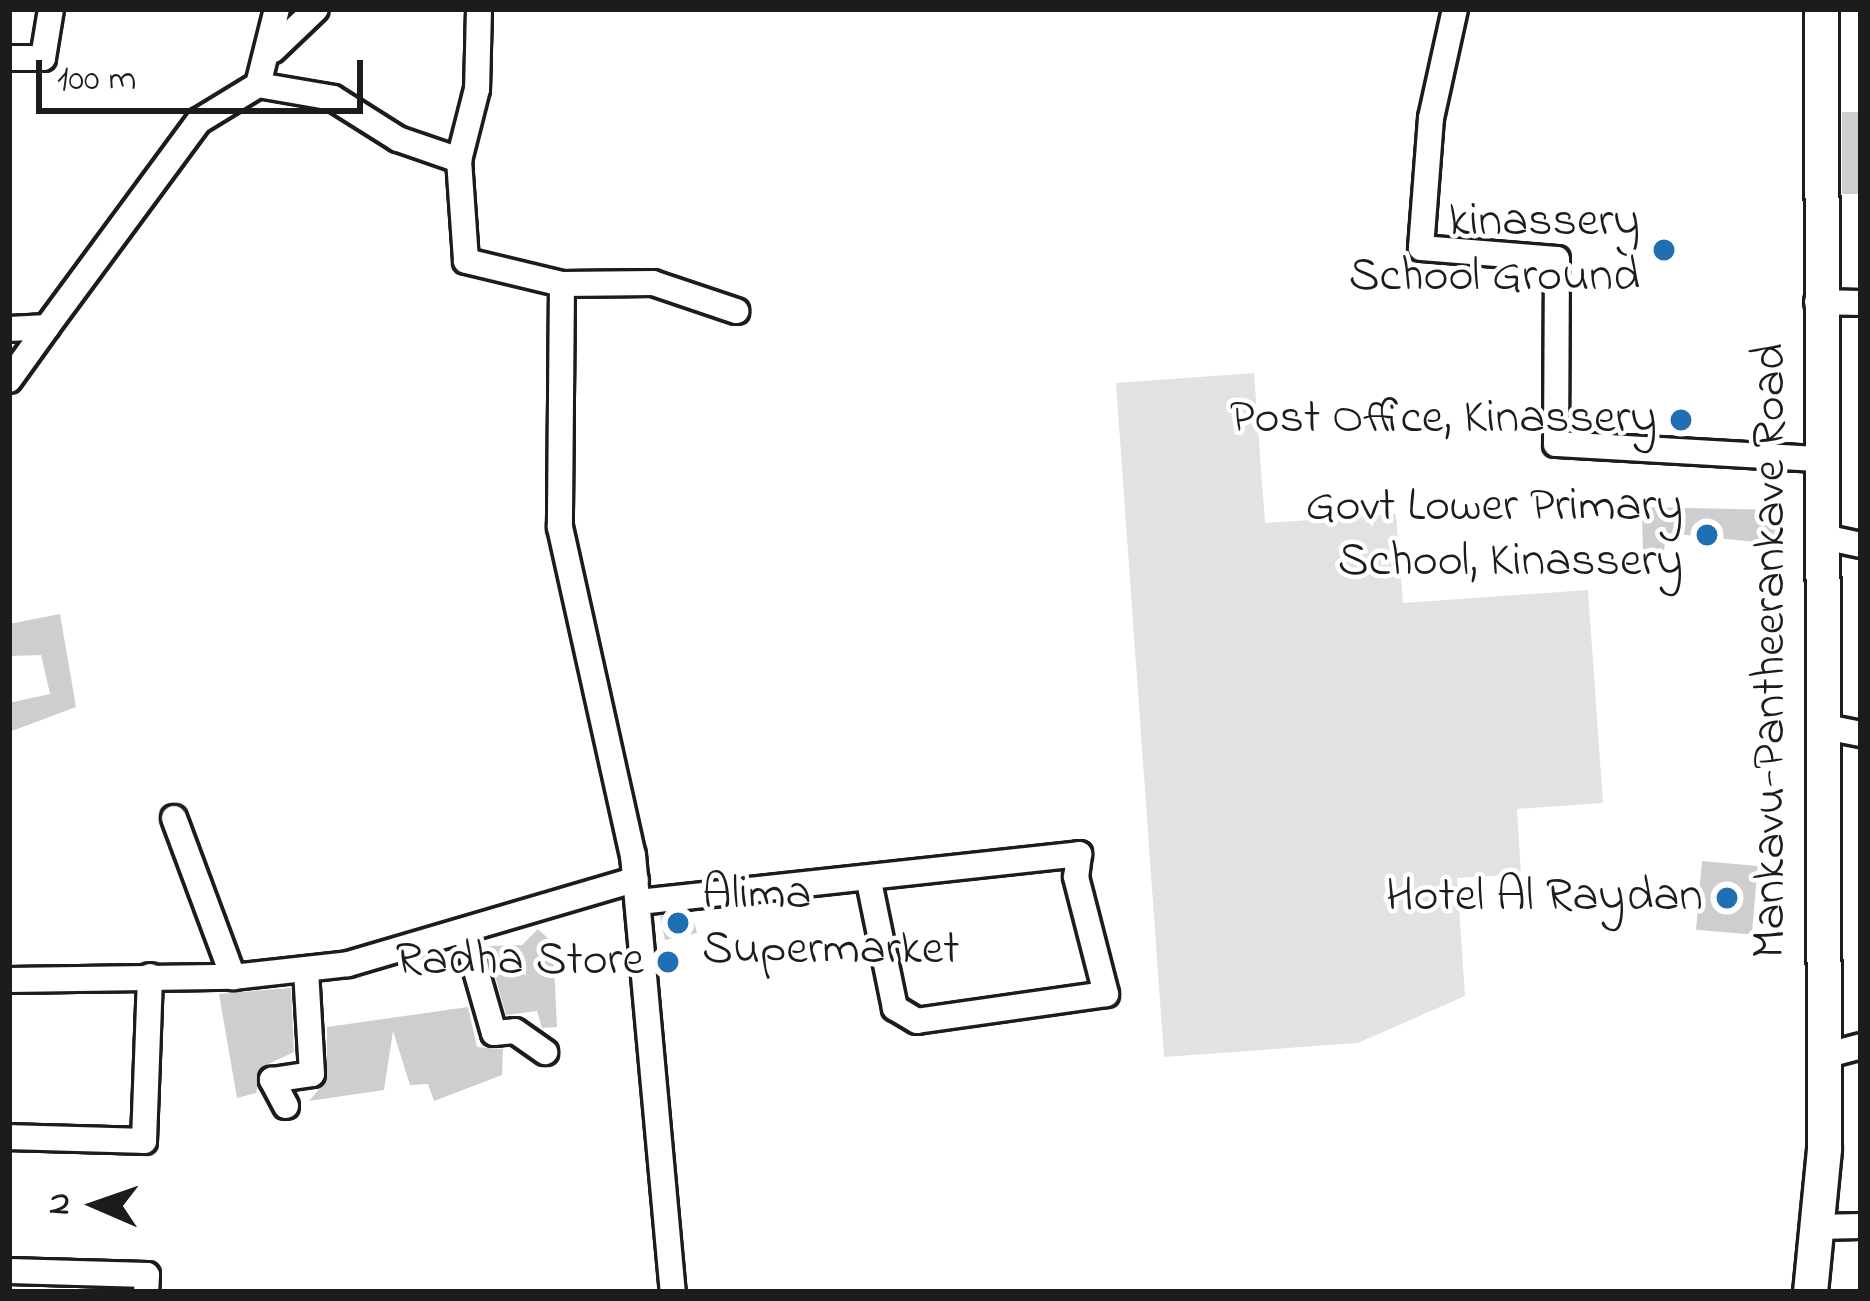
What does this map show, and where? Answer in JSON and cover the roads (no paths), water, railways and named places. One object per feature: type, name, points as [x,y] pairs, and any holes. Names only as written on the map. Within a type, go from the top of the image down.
[{"type":"main road","name":"Mankavu-Pantheerankave Road","points":[[1810,1292],[1824,1056],[1817,302],[1821,9]]},
{"type":"street","points":[[9,58],[43,58],[51,9]]},
{"type":"street","points":[[9,380],[199,121],[258,85],[273,50],[277,9]]},
{"type":"street","points":[[273,50],[316,9]]},
{"type":"street","points":[[479,9],[478,89],[459,160],[466,261],[562,284],[653,283],[736,311]]},
{"type":"street","points":[[1455,9],[1430,118],[1420,248],[1557,260],[1556,444],[1818,458]]},
{"type":"street","points":[[258,85],[334,98],[398,139],[459,160]]},
{"type":"street","points":[[562,284],[560,527],[638,890],[673,1292]]},
{"type":"street","points":[[1817,302],[1861,303]]},
{"type":"street","points":[[9,329],[46,327]]},
{"type":"street","points":[[1819,536],[1861,545]]},
{"type":"street","points":[[1821,726],[1861,734]]},
{"type":"street","points":[[174,818],[233,977]]},
{"type":"street","points":[[9,980],[233,977],[306,969],[638,890],[869,881],[1079,854],[1076,877],[1106,994],[917,1021],[895,1008],[869,881]]},
{"type":"street","points":[[465,932],[494,1033],[515,1031],[545,1052]]},
{"type":"street","points":[[286,1106],[272,1080],[312,1074],[306,969]]},
{"type":"street","points":[[9,1137],[144,1141],[150,976]]},
{"type":"street","points":[[1824,1056],[1861,1046]]},
{"type":"street","points":[[1816,1227],[1861,1226]]},
{"type":"street","points":[[9,1271],[147,1275],[146,1292]]},
{"type":"place","name":"kinassery School Ground","points":[[1664,250]]},
{"type":"place","name":"Post Office, Kinassery","points":[[1681,420]]},
{"type":"place","name":"Govt Lower Primary School, Kinassery","points":[[1707,535]]},
{"type":"place","name":"Hotel Al Raydan","points":[[1727,898]]},
{"type":"place","name":"Alima Supermarket","points":[[678,923]]},
{"type":"place","name":"Radha Store","points":[[668,962]]}]
